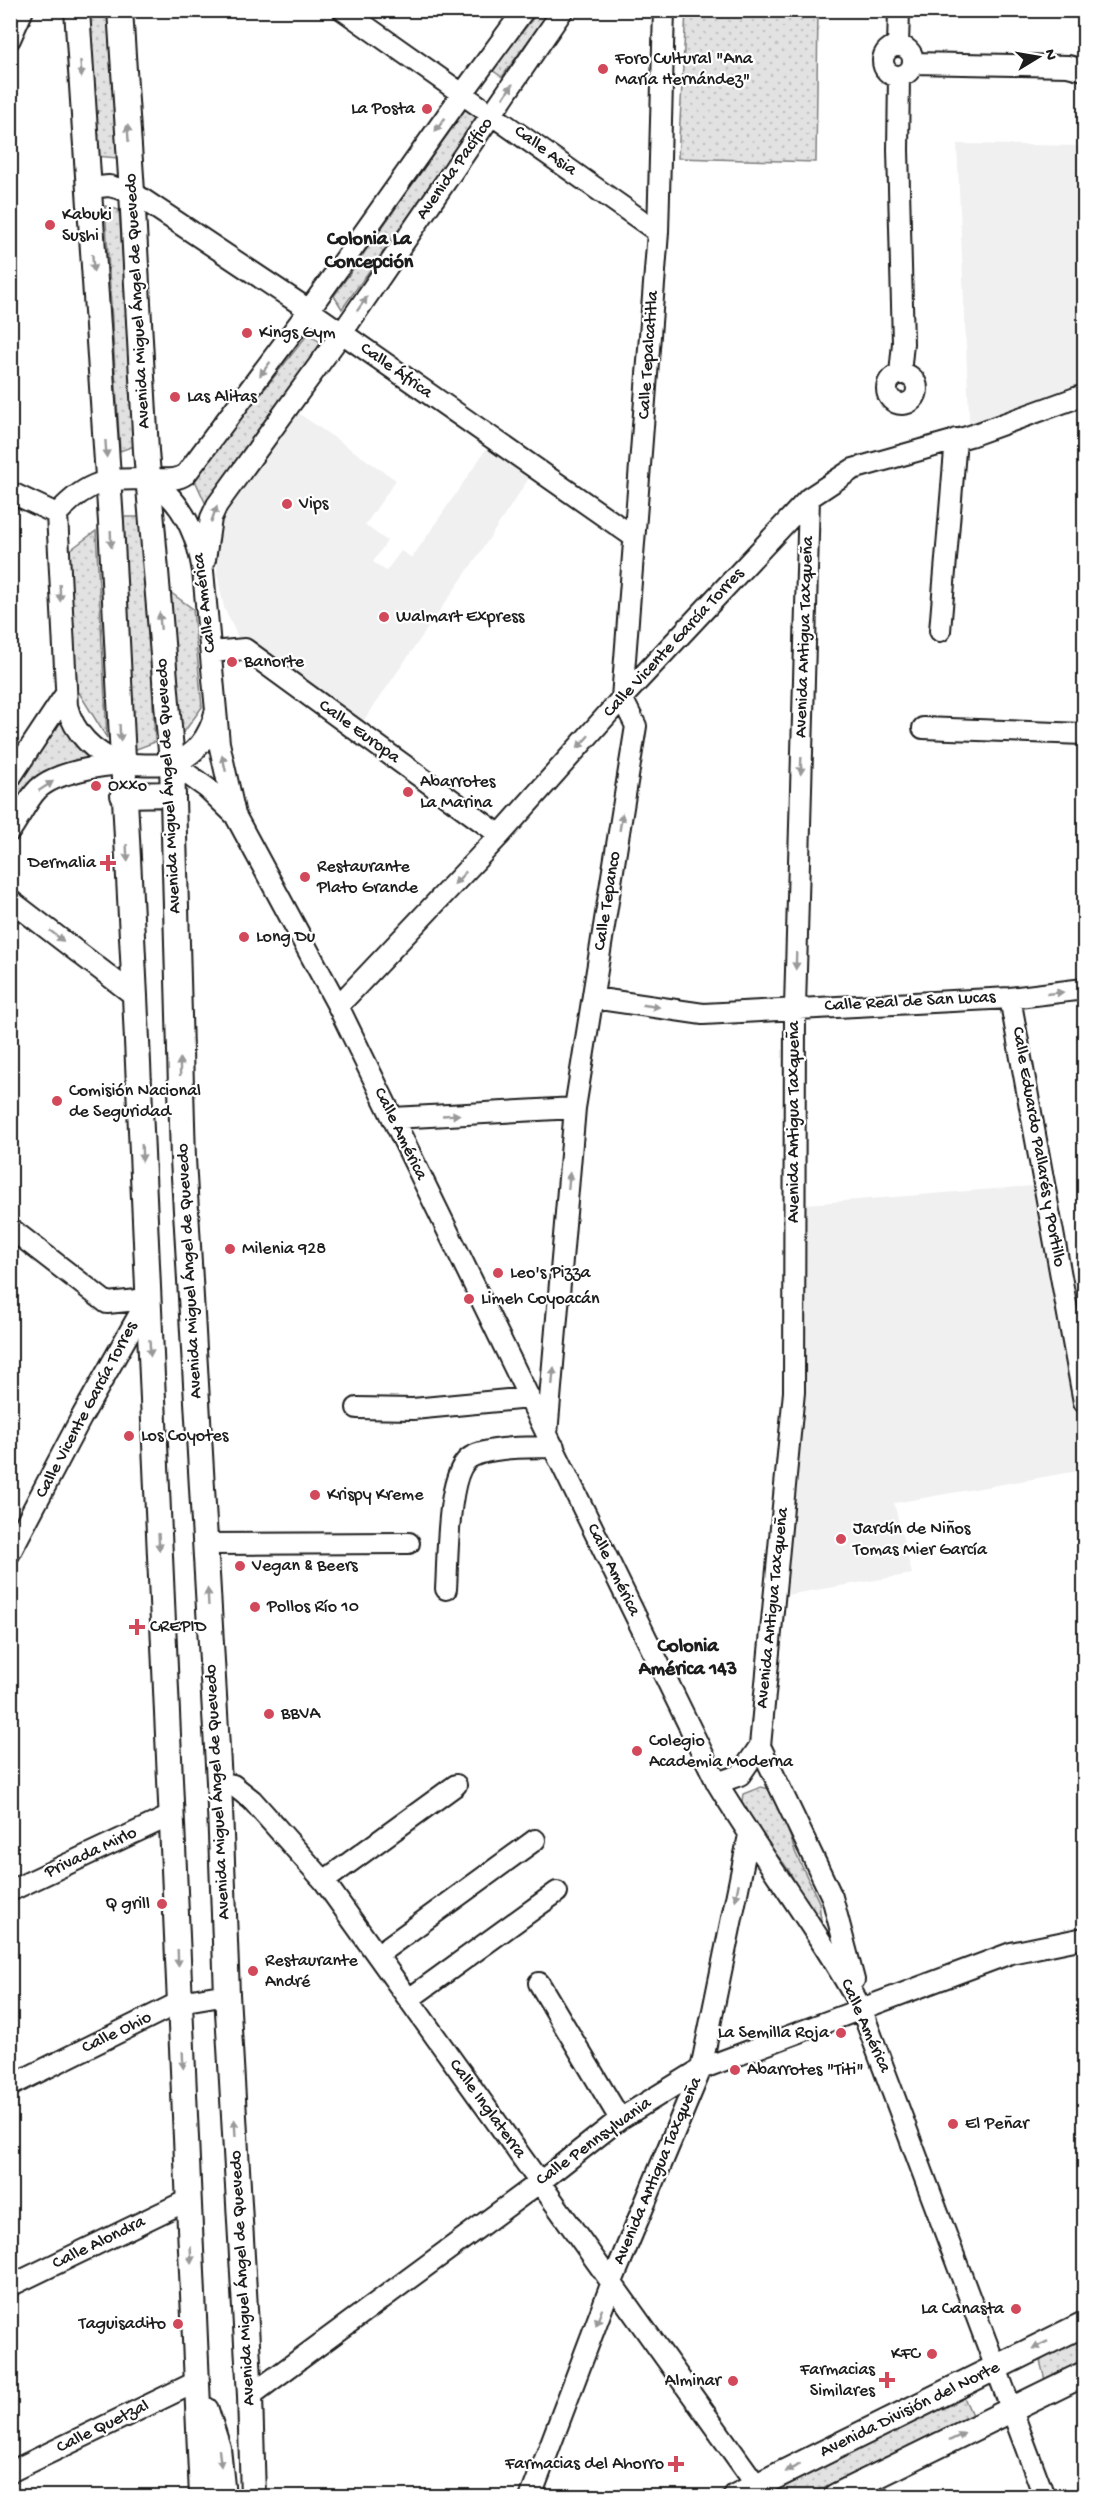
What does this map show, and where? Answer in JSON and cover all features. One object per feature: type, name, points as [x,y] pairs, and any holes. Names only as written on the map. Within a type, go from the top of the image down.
[{"type":"main road","points":[[77,10],[108,480],[135,996],[202,2496]]},
{"type":"main road","name":"Avenida Miguel Ángel de Quevedo","points":[[120,10],[148,479],[172,763],[183,1159],[219,1782],[227,1994],[254,2496]]},
{"type":"main road","points":[[123,795],[173,794]]},
{"type":"main road","name":"Avenida División del Norte","points":[[747,2491],[1084,2324]]},
{"type":"main road","points":[[836,2496],[1084,2374]]},
{"type":"main road","points":[[196,2382],[218,2448],[223,2496]]},
{"type":"street","points":[[10,39],[22,10]]},
{"type":"street","name":"Calle Asia","points":[[343,10],[658,232]]},
{"type":"street","name":"Avenida Pacífico","points":[[108,480],[173,479],[186,474],[309,310],[524,10]]},
{"type":"street","name":"Avenida Pacífico","points":[[203,572],[211,518],[217,505],[342,333],[563,10]]},
{"type":"street","name":"Calle Tepalcatitla","points":[[622,698],[658,232],[664,10]]},
{"type":"street","points":[[898,46],[900,10]]},
{"type":"street","points":[[898,46],[908,50],[898,150],[903,342],[900,374]]},
{"type":"street","points":[[898,46],[886,53],[883,62],[887,71],[1068,66],[1084,70]]},
{"type":"street","name":"Calle África","points":[[88,188],[109,186],[132,192],[309,310],[634,537]]},
{"type":"street","name":"Calle Vicente García Torres","points":[[338,1006],[500,835],[622,698],[809,498],[853,469],[956,439],[1084,395]]},
{"type":"street","points":[[940,631],[956,439]]},
{"type":"street","name":"Calle América","points":[[148,479],[162,487],[186,518],[197,542],[203,572],[219,743],[235,815],[338,1006],[717,1783],[749,1835],[837,1964],[861,2008],[1044,2496]]},
{"type":"street","points":[[108,480],[82,491],[57,514],[65,694],[69,714],[82,736],[106,757],[122,764]]},
{"type":"street","points":[[10,492],[57,514]]},
{"type":"street","name":"Avenida Antigua Taxqueña","points":[[717,1783],[740,1775],[759,1746],[794,1392],[795,1007],[809,498]]},
{"type":"street","name":"Calle Europa","points":[[211,652],[245,649],[500,835]]},
{"type":"street","points":[[10,778],[65,694]]},
{"type":"street","name":"Calle Tepanco","points":[[550,1440],[575,1108],[636,726],[622,698]]},
{"type":"street","name":"Calle América","points":[[216,711],[201,744],[190,754],[172,763],[207,788],[235,815]]},
{"type":"street","points":[[923,728],[1084,734]]},
{"type":"street","points":[[10,831],[38,789],[67,775],[122,764],[172,763]]},
{"type":"street","points":[[10,900],[135,996]]},
{"type":"street","name":"Calle Real de San Lucas","points":[[593,998],[703,1014],[795,1007],[1010,998],[1084,989]]},
{"type":"street","name":"Calle Eduardo Pallarés y Portillo","points":[[1010,998],[1084,1401]]},
{"type":"street","points":[[393,1118],[575,1108]]},
{"type":"street","points":[[10,1228],[107,1303],[148,1299]]},
{"type":"street","name":"Calle Vicente García Torres","points":[[10,1553],[81,1418],[148,1299]]},
{"type":"street","points":[[357,1408],[413,1409],[529,1398]]},
{"type":"street","points":[[446,1589],[452,1506],[460,1466],[471,1456],[550,1440]]},
{"type":"street","points":[[205,1544],[409,1543]]},
{"type":"street","points":[[759,1746],[832,1897],[861,2008]]},
{"type":"street","name":"Calle Inglaterra","points":[[219,1782],[233,1785],[252,1800],[324,1881],[612,2282],[747,2491]]},
{"type":"street","points":[[324,1881],[456,1785]]},
{"type":"street","name":"Privada Mirlo","points":[[10,1891],[172,1815]]},
{"type":"street","name":"Avenida Antigua Taxqueña","points":[[531,2496],[612,2282],[701,2069],[749,1835]]},
{"type":"street","points":[[377,1954],[535,1840]]},
{"type":"street","points":[[409,1999],[557,1892]]},
{"type":"street","name":"Calle Pennsylvania","points":[[250,2396],[540,2182],[620,2119],[701,2069],[1011,1953],[1084,1938]]},
{"type":"street","points":[[539,1983],[620,2119]]},
{"type":"street","name":"Calle Ohio","points":[[10,2086],[180,2002],[227,1994]]},
{"type":"street","name":"Calle Alondra","points":[[10,2286],[188,2200]]},
{"type":"street","name":"Calle Quetzal","points":[[10,2472],[196,2382]]},
{"type":"shaded area","points":[[86,11],[109,11],[118,158],[95,156]]},
{"type":"shaded area","points":[[539,11],[550,11],[502,77],[492,70]]},
{"type":"shaded area","points":[[686,11],[818,11],[816,162],[678,158]]},
{"type":"shaded area","points":[[466,108],[480,116],[342,309],[334,296]]},
{"type":"shaded area","points":[[957,144],[1084,146],[1084,395],[970,436]]},
{"type":"shaded area","points":[[105,206],[119,210],[137,445],[120,451]]},
{"type":"shaded area","points":[[308,334],[323,344],[209,511],[194,478]]},
{"type":"shaded area","points":[[298,413],[396,480],[365,525],[387,541],[373,562],[386,571],[401,551],[412,558],[491,442],[533,472],[362,723],[240,641],[224,608],[217,573],[219,536],[225,507]]},
{"type":"shaded area","points":[[122,517],[143,517],[155,742],[134,750]]},
{"type":"shaded area","points":[[96,531],[107,738],[73,683],[66,553]]},
{"type":"shaded area","points":[[170,592],[193,609],[202,707],[179,739]]},
{"type":"shaded area","points":[[62,717],[93,759],[44,771],[11,818],[11,793]]},
{"type":"shaded area","points":[[1045,1185],[1084,1401],[1084,1470],[894,1503],[912,1574],[774,1597],[794,1205]]},
{"type":"shaded area","points":[[761,1787],[775,1790],[796,1854],[819,1902],[821,1920],[809,1907],[782,1861],[740,1815],[743,1794]]},
{"type":"shaded area","points":[[1084,2336],[1084,2365],[1046,2384],[1039,2357]]},
{"type":"shaded area","points":[[962,2393],[972,2415],[806,2496],[757,2496]]},
{"type":"place","name":"Foro Cultural \"Ana María Hernández\"","points":[[603,69]]},
{"type":"place","name":"La Posta","points":[[427,109]]},
{"type":"place","name":"Kabuki Sushi","points":[[50,225]]},
{"type":"place","name":"Kings Gym","points":[[247,333]]},
{"type":"place","name":"Las Alitas","points":[[175,397]]},
{"type":"place","name":"Vips","points":[[287,504]]},
{"type":"place","name":"Walmart Express","points":[[384,617]]},
{"type":"place","name":"Banorte","points":[[232,662]]},
{"type":"place","name":"Oxxo","points":[[96,786]]},
{"type":"place","name":"Abarrotes La Marina","points":[[408,792]]},
{"type":"place","name":"Dermalia","points":[[108,863]]},
{"type":"place","name":"Restaurante Plato Grande","points":[[305,877]]},
{"type":"place","name":"Long Du","points":[[244,937]]},
{"type":"place","name":"Comisión Nacional de Seguridad","points":[[57,1101]]},
{"type":"place","name":"Milenia 928","points":[[230,1249]]},
{"type":"place","name":"Leo's Pizza","points":[[498,1273]]},
{"type":"place","name":"Limeh Coyoacán","points":[[469,1299]]},
{"type":"place","name":"Los Coyotes","points":[[129,1436]]},
{"type":"place","name":"Krispy Kreme","points":[[315,1495]]},
{"type":"place","name":"Jardín de Niños Tomas Mier García","points":[[841,1539]]},
{"type":"place","name":"Vegan & Beers","points":[[240,1566]]},
{"type":"place","name":"Pollos Río 10","points":[[255,1607]]},
{"type":"place","name":"CREPID","points":[[137,1627]]},
{"type":"place","name":"BBVA","points":[[269,1714]]},
{"type":"place","name":"Colegio Academia Moderna","points":[[637,1751]]},
{"type":"place","name":"Q grill","points":[[162,1904]]},
{"type":"place","name":"Restaurante André","points":[[253,1971]]},
{"type":"place","name":"La Semilla Roja","points":[[841,2033]]},
{"type":"place","name":"Abarrotes \"Titi\"","points":[[735,2070]]},
{"type":"place","name":"El Peñar","points":[[953,2124]]},
{"type":"place","name":"La Canasta","points":[[1016,2309]]},
{"type":"place","name":"Taguisadito","points":[[178,2324]]},
{"type":"place","name":"KFC","points":[[932,2354]]},
{"type":"place","name":"Farmacias Similares","points":[[887,2380]]},
{"type":"place","name":"Alminar","points":[[733,2381]]},
{"type":"place","name":"Farmacias del Ahorro","points":[[676,2464]]},
{"type":"district","name":"Colonia La Concepción","points":[[369,252]]},
{"type":"district","name":"Colonia América 143","points":[[688,1658]]}]
